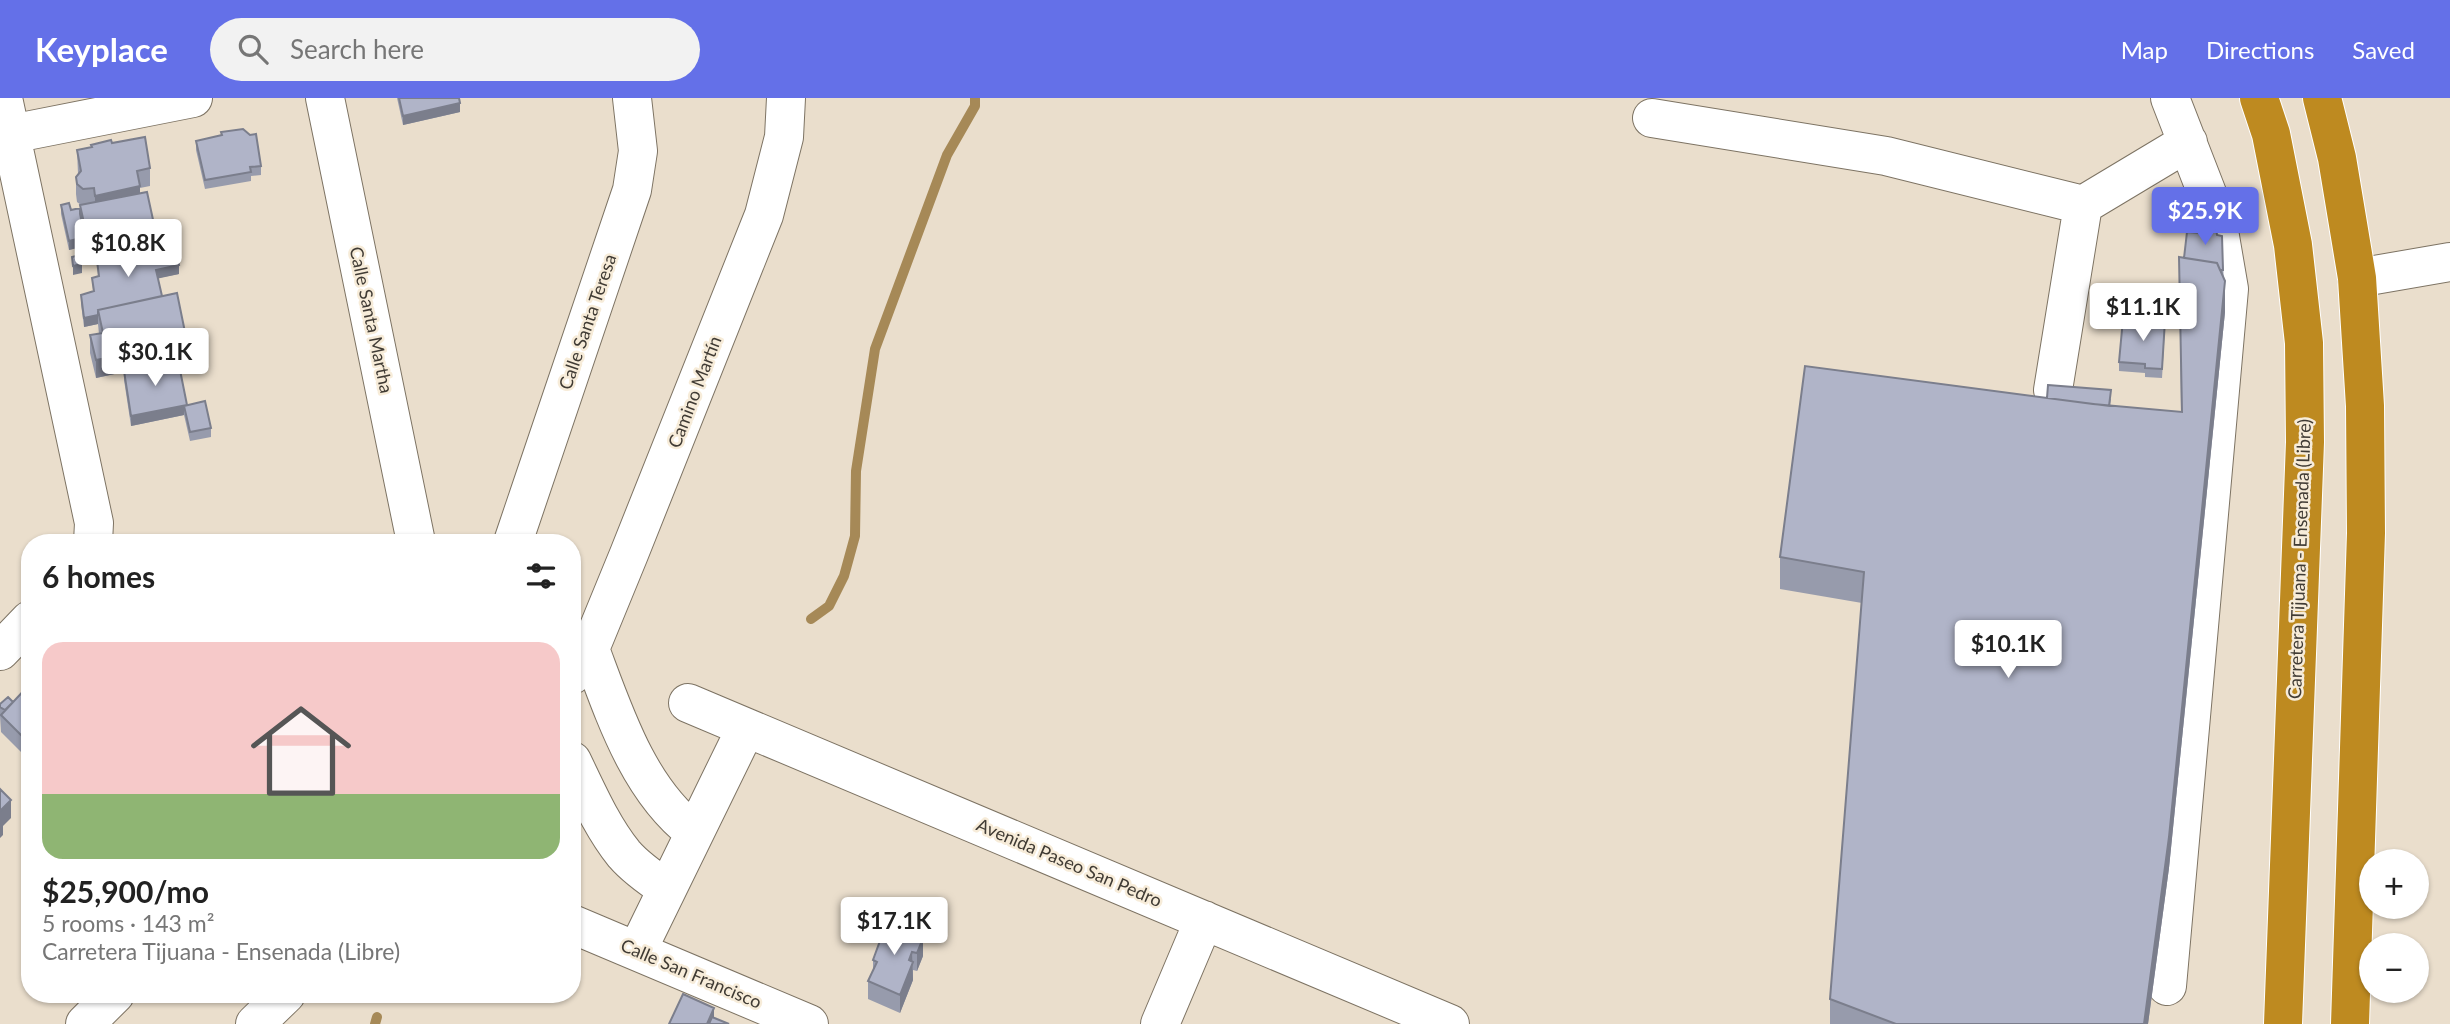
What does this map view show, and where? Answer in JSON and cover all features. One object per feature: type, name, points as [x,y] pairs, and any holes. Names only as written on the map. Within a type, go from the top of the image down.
[{"type":"highway","name":"Carretera Tijuana - Ensenada (Libre)","points":[[2259,98],[2271,134],[2293,245],[2304,343],[2305,442],[2283,1024]]},
{"type":"highway","points":[[2322,98],[2337,158],[2357,278],[2365,406],[2366,533],[2350,1024]]},
{"type":"street","points":[[93,534],[94,523],[7,116],[193,98]]},
{"type":"street","name":"Calle Santa Martha","points":[[325,98],[414,534]]},
{"type":"street","name":"Calle Santa Teresa","points":[[516,534],[632,190],[638,150],[632,98]]},
{"type":"street","name":"Camino Martín","points":[[581,662],[673,449],[764,215],[784,137],[786,98]]},
{"type":"street","points":[[2167,986],[2229,289],[2217,219],[2170,98]]},
{"type":"street","points":[[1652,118],[1886,156],[2083,205],[2188,142]]},
{"type":"street","points":[[2053,390],[2083,205]]},
{"type":"street","points":[[2357,278],[2449,259]]},
{"type":"street","points":[[0,651],[21,630]]},
{"type":"street","points":[[581,662],[617,719],[651,786],[678,820],[694,832]]},
{"type":"street","name":"Avenida Paseo San Pedro","points":[[688,703],[1204,920],[1428,1020]]},
{"type":"street","points":[[637,951],[746,727]]},
{"type":"street","points":[[581,778],[624,854],[644,873],[667,889]]},
{"type":"street","points":[[1160,1024],[1204,920]]},
{"type":"street","name":"Calle San Francisco","points":[[581,928],[809,1024]]},
{"type":"street","points":[[85,1024],[106,1003]]},
{"type":"street","points":[[255,1024],[277,1003]]},
{"type":"building","points":[[399,98],[459,98],[460,103],[403,116]]},
{"type":"building","points":[[243,129],[250,135],[256,134],[261,166],[250,167],[251,172],[205,180],[196,141],[222,135],[221,132]]},
{"type":"building","points":[[145,137],[150,168],[137,171],[140,186],[95,196],[94,188],[83,189],[77,184],[76,177],[81,171],[77,150],[111,140],[112,143]]},
{"type":"building","points":[[147,192],[157,238],[100,251],[96,230],[86,232],[80,205]]},
{"type":"building","points":[[69,203],[71,210],[80,208],[85,237],[69,241],[61,205]]},
{"type":"building","points":[[2202,228],[2216,228],[2217,235],[2222,236],[2223,270],[2220,270],[2217,263],[2184,258],[2187,232],[2201,233]]},
{"type":"building","points":[[174,243],[179,265],[156,270],[162,296],[98,310],[98,315],[84,318],[81,295],[94,291],[92,278],[99,276],[97,261]]},
{"type":"building","points":[[80,255],[82,264],[73,266],[72,257]]},
{"type":"building","points":[[2179,257],[2217,263],[2225,281],[2169,837],[2144,1024],[1896,1024],[1830,999],[1864,572],[1780,557],[1805,366],[2093,404],[2182,412]]},
{"type":"building","points":[[177,293],[186,337],[127,349],[128,354],[96,360],[90,335],[103,333],[98,310]]},
{"type":"building","points":[[2123,319],[2165,320],[2162,369],[2145,368],[2145,364],[2119,362]]},
{"type":"building","points":[[178,360],[187,405],[131,416],[124,371]]},
{"type":"building","points":[[2048,385],[2111,390],[2109,406],[2047,398]]},
{"type":"building","points":[[205,401],[211,428],[190,432],[184,406]]},
{"type":"building","points":[[21,694],[21,735],[1,715]]},
{"type":"building","points":[[8,697],[13,702],[5,710],[0,704]]},
{"type":"building","points":[[0,789],[11,800],[0,811]]},
{"type":"building","points":[[888,919],[908,927],[907,932],[923,938],[917,953],[912,952],[909,960],[913,962],[900,995],[868,981],[877,962],[873,960]]},
{"type":"building","points":[[683,994],[714,1008],[707,1024],[669,1024]]},
{"type":"building","points":[[712,1017],[729,1024],[709,1024]]},
{"type":"waterway","points":[[811,619],[829,606],[844,576],[855,536],[856,471],[875,349],[947,155],[975,106],[975,98]]},
{"type":"waterway","points":[[375,1024],[377,1017]]}]
